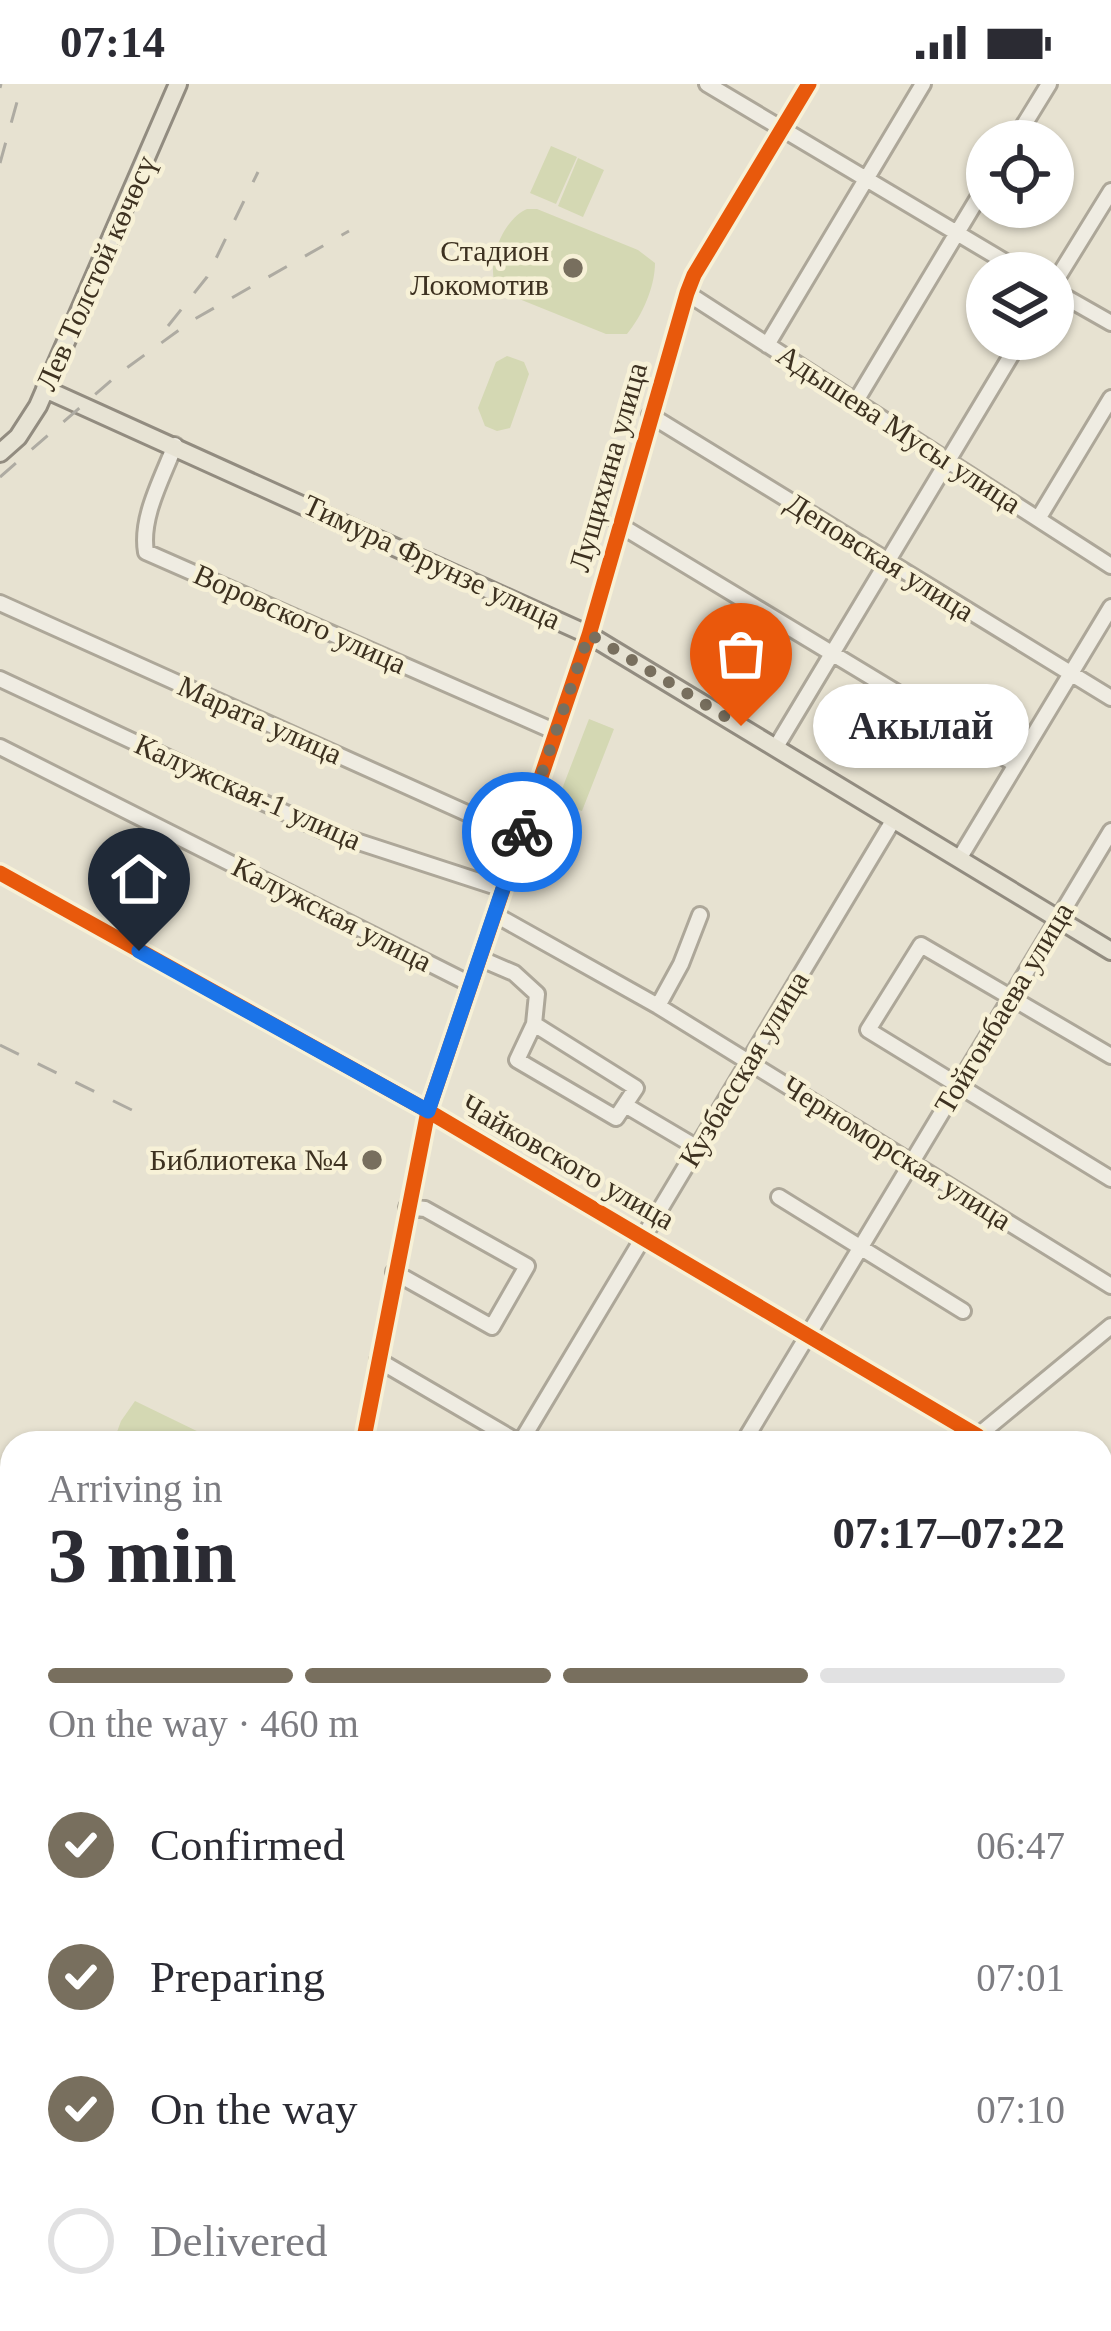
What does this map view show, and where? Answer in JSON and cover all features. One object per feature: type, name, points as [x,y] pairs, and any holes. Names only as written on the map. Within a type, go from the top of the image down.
[{"type":"main road","name":"Лев Толстой көчөсү","points":[[0,453],[29,422],[178,84]]},
{"type":"main road","name":"Тимура Фрунзе улица","points":[[45,388],[589,634],[1111,951]]},
{"type":"street","points":[[707,84],[987,252]]},
{"type":"street","name":"Лущихина улица","points":[[364,1431],[428,1111],[589,634],[687,292],[809,84]]},
{"type":"street","points":[[767,345],[923,84]]},
{"type":"street","points":[[1027,120],[1049,84]]},
{"type":"street","points":[[1074,252],[1111,190]]},
{"type":"street","points":[[856,401],[966,218]]},
{"type":"street","name":"Адышева Мусы улица","points":[[687,292],[1111,566]]},
{"type":"street","points":[[1074,300],[1111,323]]},
{"type":"street","points":[[776,747],[1009,360]]},
{"type":"street","points":[[1038,519],[1111,398]]},
{"type":"street","name":"Деповская улица","points":[[650,415],[1111,698]]},
{"type":"street","name":"Воровского улица","points":[[175,445],[151,509],[144,538],[146,552],[556,732]]},
{"type":"street","points":[[619,524],[1015,764]]},
{"type":"street","name":"Марата улица","points":[[0,604],[520,837]]},
{"type":"street","points":[[959,859],[1111,607]]},
{"type":"street","name":"Калужская-1 улица","points":[[0,679],[322,830],[503,889]]},
{"type":"street","name":"Калужская улица","points":[[0,747],[470,984]]},
{"type":"street","name":"Кузбасская улица","points":[[527,1431],[894,819]]},
{"type":"street","name":"Тойгонбаева улица","points":[[750,1431],[1111,832]]},
{"type":"street","name":"Чайковского улица","points":[[0,873],[428,1111],[808,1333],[960,1431]]},
{"type":"street","name":"Черноморская улица","points":[[494,914],[658,1006],[1111,1286]]},
{"type":"street","points":[[658,1006],[700,915]]},
{"type":"street","points":[[1111,1056],[921,945],[868,1030],[1111,1180]]},
{"type":"street","points":[[479,958],[514,973],[535,990],[539,1000],[535,1024],[517,1060],[616,1118],[635,1088],[535,1024]]},
{"type":"street","points":[[626,1105],[696,1147]]},
{"type":"street","points":[[778,1197],[963,1311]]},
{"type":"street","points":[[394,1272],[492,1328],[526,1266],[425,1208],[407,1207]]},
{"type":"street","points":[[985,1431],[1111,1326]]},
{"type":"street","points":[[378,1360],[499,1431]]},
{"type":"green space","points":[[551,146],[577,157],[556,204],[530,193]]},
{"type":"green space","points":[[578,158],[604,170],[583,217],[558,206]]},
{"type":"green space","name":"Стадион Локомотив","points":[[527,209],[638,250],[655,263],[647,301],[627,334],[606,334],[504,293],[495,284],[493,263],[499,241],[511,221]]},
{"type":"green space","points":[[507,356],[524,362],[529,374],[510,428],[497,431],[485,426],[478,408],[496,362]]},
{"type":"green space","points":[[589,719],[614,729],[582,811],[557,802]]},
{"type":"green space","points":[[135,1401],[197,1431],[117,1431]]},
{"type":"railway","points":[[0,88],[1,84]]},
{"type":"railway","points":[[0,163],[22,84]]},
{"type":"railway","points":[[168,326],[207,277],[258,172]]},
{"type":"railway","points":[[0,477],[121,372],[193,320],[349,231]]},
{"type":"railway","points":[[0,1045],[148,1118]]},
{"type":"cycle path","points":[[365,1431],[428,1111],[589,635],[687,293],[809,84]]},
{"type":"cycle path","points":[[0,873],[428,1111],[970,1431]]},
{"type":"way so far","points":[[522,832],[589,634],[741,726]]},
{"type":"place","name":"Стадион Локомотив","points":[[573,268]]},
{"type":"place","name":"Акылай","points":[[741,726]]},
{"type":"place","name":"Библиотека №4","points":[[372,1160]]},
{"type":"route","points":[[139,951],[428,1111],[522,832]]}]
